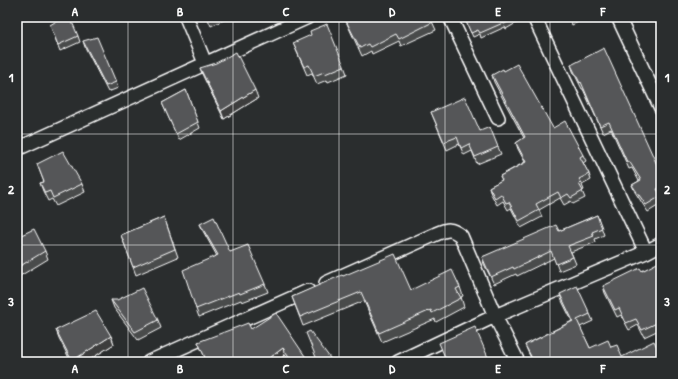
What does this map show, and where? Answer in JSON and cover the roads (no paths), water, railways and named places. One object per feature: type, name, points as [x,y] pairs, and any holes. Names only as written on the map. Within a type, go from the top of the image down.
[{"type":"street","points":[[186,17],[205,63]]},
{"type":"street","points":[[17,148],[308,17]]},
{"type":"street","points":[[450,17],[498,118]]},
{"type":"street","points":[[534,17],[646,252]]},
{"type":"street","points":[[618,17],[661,108]]},
{"type":"street","points":[[149,362],[447,230],[453,230],[461,236],[495,316],[518,362]]},
{"type":"street","points":[[398,362],[495,316],[646,252],[661,244]]}]
